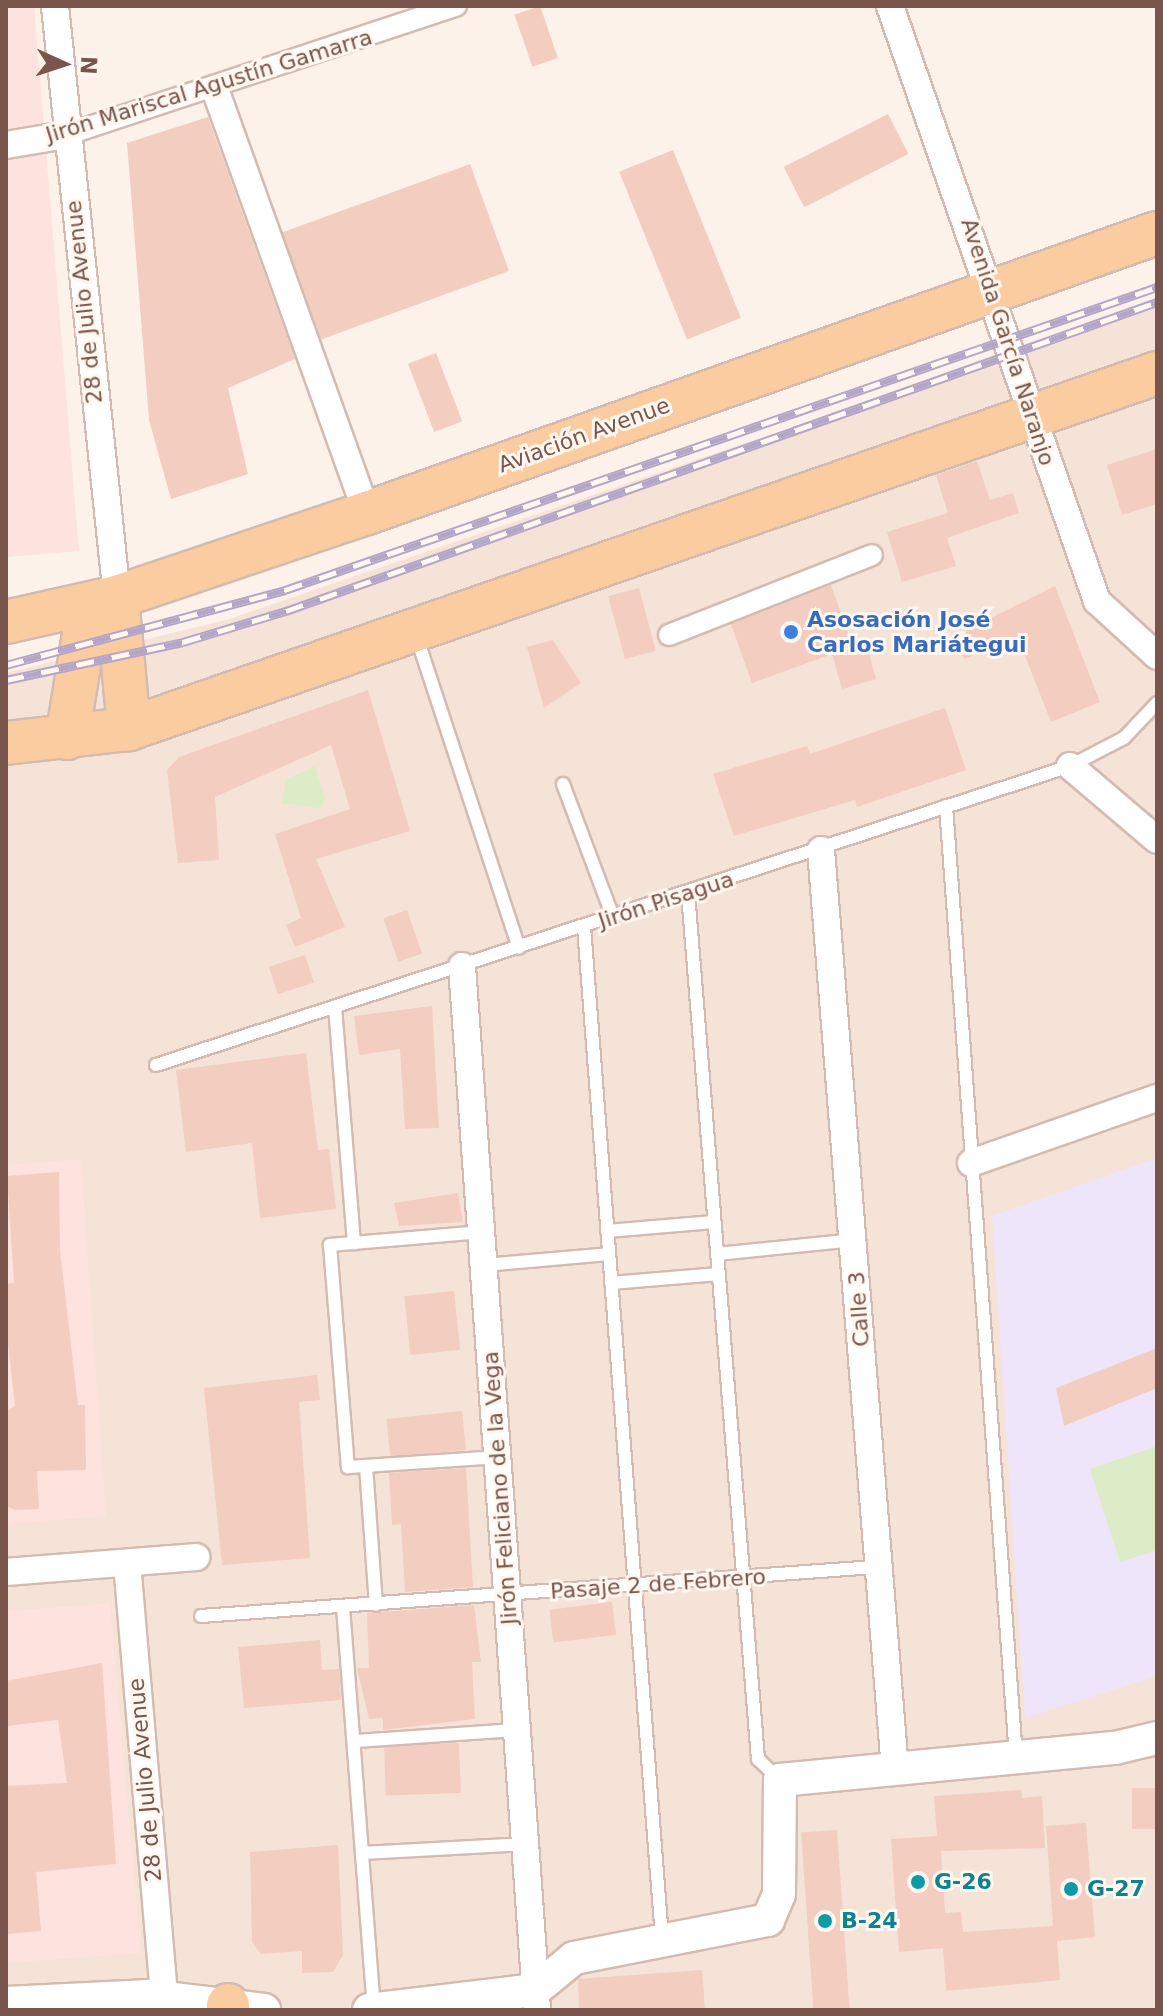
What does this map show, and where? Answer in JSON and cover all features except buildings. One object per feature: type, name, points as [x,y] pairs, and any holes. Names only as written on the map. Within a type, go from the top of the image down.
[{"type":"main road","name":"Aviación Avenue","points":[[6,622],[117,597],[367,513],[1157,233]]},
{"type":"main road","points":[[6,743],[129,729],[1157,373]]},
{"type":"main road","name":"28 de Julio Avenue","points":[[117,597],[129,729]]},
{"type":"main road","points":[[67,738],[84,634],[117,597]]},
{"type":"street","name":"28 de Julio Avenue","points":[[55,6],[65,135],[117,597]]},
{"type":"street","name":"Jirón Mariscal Agustín Gamarra","points":[[6,145],[65,135],[215,89],[456,6]]},
{"type":"street","name":"Avenida García Naranjo","points":[[890,6],[993,289],[1097,601],[1157,656]]},
{"type":"street","points":[[215,89],[367,513]]},
{"type":"street","points":[[669,635],[872,555]]},
{"type":"street","points":[[1070,766],[1157,840]]},
{"type":"street","name":"Calle 3","points":[[821,850],[854,1240],[875,1567],[895,1769]]},
{"type":"street","name":"Jirón Feliciano de la Vega","points":[[462,966],[536,2000]]},
{"type":"street","points":[[971,1163],[1157,1098]]},
{"type":"street","points":[[6,1572],[196,1557]]},
{"type":"street","name":"28 de Julio Avenue","points":[[127,1563],[164,1997]]},
{"type":"street","points":[[372,2010],[536,2000],[574,1958],[768,1920],[779,1894],[780,1780],[1016,1759],[1157,1738]]},
{"type":"street","points":[[6,2003],[164,1997],[240,2008]]},
{"type":"lane","points":[[414,631],[519,948]]},
{"type":"lane","name":"Jirón Pisagua","points":[[156,1065],[821,850],[1070,766],[1124,738],[1157,703]]},
{"type":"lane","points":[[563,784],[613,917]]},
{"type":"lane","points":[[946,806],[1016,1759]]},
{"type":"lane","points":[[688,893],[758,1759],[780,1780]]},
{"type":"lane","points":[[584,927],[662,1939]]},
{"type":"lane","points":[[335,1007],[354,1243]]},
{"type":"lane","points":[[607,1231],[714,1222]]},
{"type":"lane","points":[[482,1232],[330,1245],[348,1467],[498,1457]]},
{"type":"lane","points":[[717,1254],[854,1240]]},
{"type":"lane","points":[[484,1265],[609,1254]]},
{"type":"lane","points":[[611,1283],[719,1274]]},
{"type":"lane","points":[[366,1466],[376,1605]]},
{"type":"lane","name":"Pasaje 2 de Febrero","points":[[201,1616],[875,1567]]},
{"type":"lane","points":[[343,1607],[364,1853],[372,2010]]},
{"type":"lane","points":[[355,1741],[517,1730]]},
{"type":"lane","points":[[364,1853],[525,1844]]},
{"type":"shaded area","points":[[6,6],[34,6],[79,551],[6,557]]},
{"type":"shaded area","points":[[1157,303],[1157,2010],[6,2010],[6,673],[226,620]]},
{"type":"shaded area","points":[[1157,1158],[1157,1676],[1025,1718],[992,1216]]},
{"type":"shaded area","points":[[81,1159],[106,1516],[6,1524],[6,1165]]},
{"type":"shaded area","points":[[110,1603],[141,1953],[6,1963],[6,1611]]},
{"type":"green space","points":[[315,766],[325,799],[320,808],[282,803],[286,780]]},
{"type":"green space","points":[[1157,1446],[1157,1550],[1120,1562],[1090,1469]]},
{"type":"railway","points":[[6,665],[285,590],[1157,287]]},
{"type":"railway","points":[[6,680],[183,642],[286,611],[1157,302]]},
{"type":"place","name":"Asosación José Carlos Mariátegui","points":[[791,632]]},
{"type":"place","name":"G-26","points":[[918,1882]]},
{"type":"place","name":"G-27","points":[[1071,1889]]},
{"type":"place","name":"B-24","points":[[825,1921]]}]
